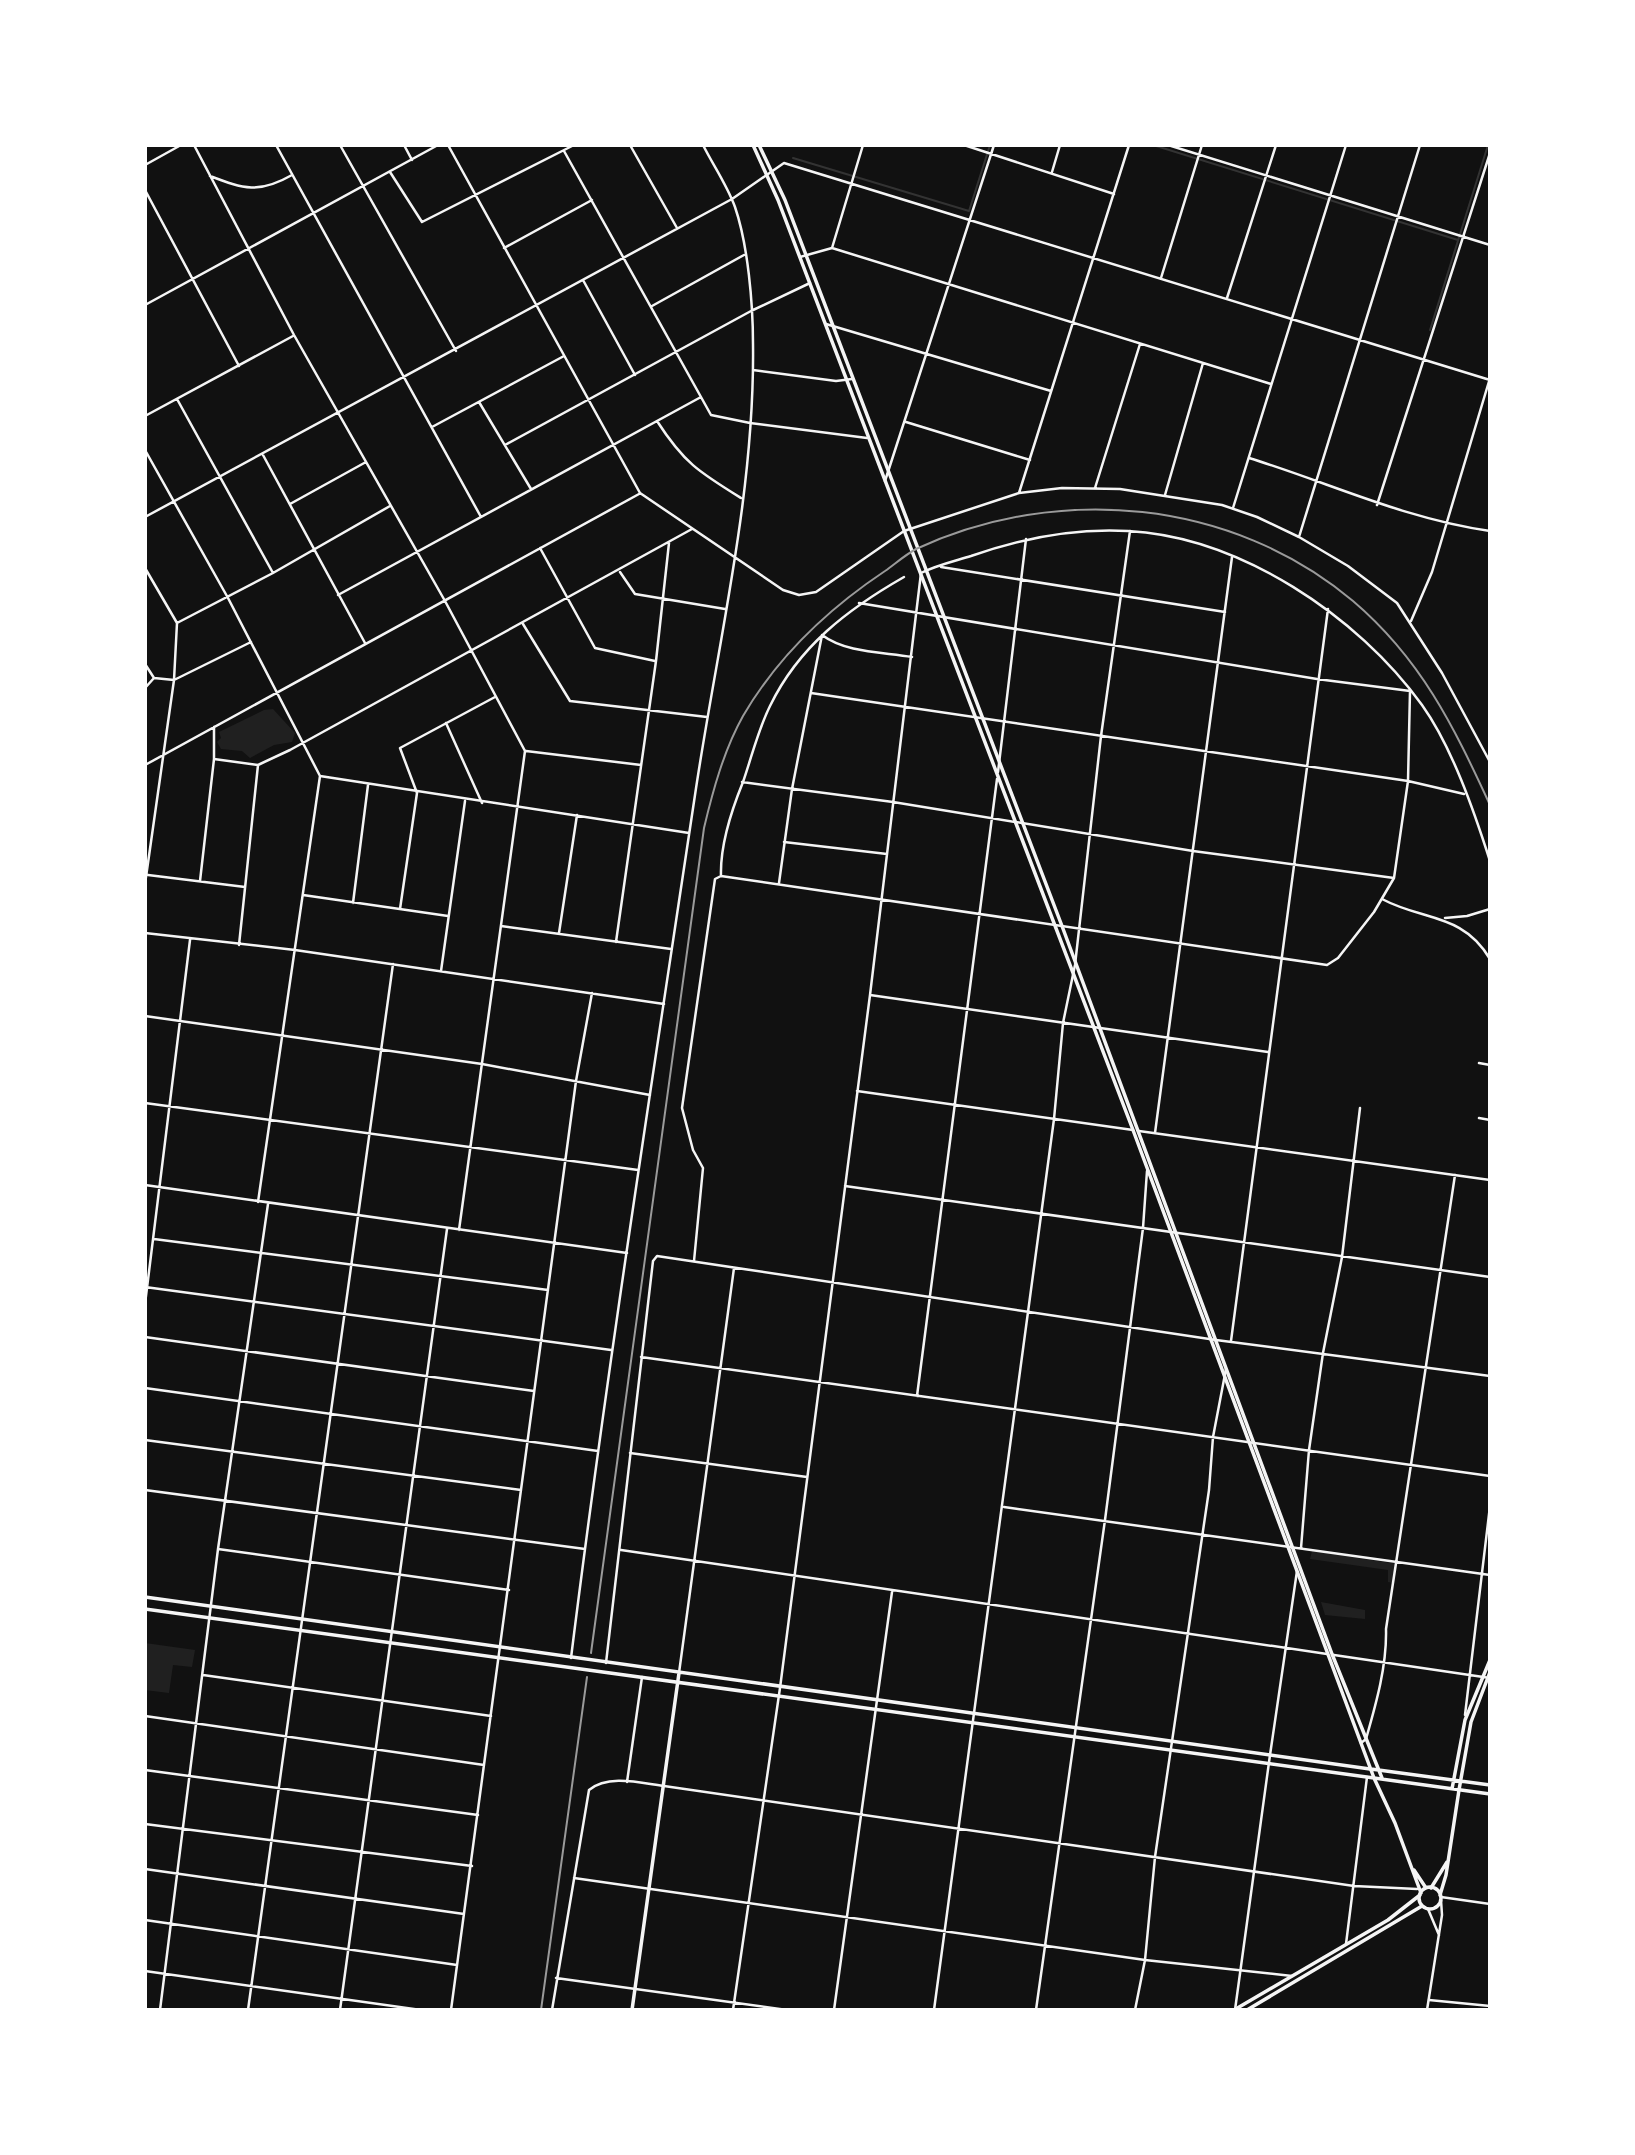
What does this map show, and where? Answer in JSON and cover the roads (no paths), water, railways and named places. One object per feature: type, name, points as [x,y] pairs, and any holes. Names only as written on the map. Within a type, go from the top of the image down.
[{"type":"main road","points":[[752,145],[770,172]]},
{"type":"main road","points":[[759,145],[910,529],[923,572]]},
{"type":"main road","points":[[803,256],[810,283],[867,438],[983,719],[1054,925],[1173,1232]]},
{"type":"main road","points":[[941,617],[998,775],[1062,926],[1225,1379],[1252,1444]]},
{"type":"main road","points":[[1213,1340],[1226,1368],[1297,1571],[1382,1779],[1381,1789]]},
{"type":"main road","points":[[1290,1547],[1298,1562],[1361,1744],[1412,1868],[1422,1906]]},
{"type":"main road","points":[[145,1597],[780,1688],[1490,1785]]},
{"type":"main road","points":[[145,1609],[1490,1794]]},
{"type":"main road","points":[[1422,1906],[1428,1909],[1437,1907],[1440,1897],[1448,1860],[1455,1799],[1471,1722],[1490,1660]]},
{"type":"main road","points":[[1455,1799],[1453,1780],[1465,1720],[1490,1672]]},
{"type":"main road","points":[[632,2010],[679,1673]]},
{"type":"main road","points":[[1235,2010],[1388,1920],[1419,1892],[1429,1888],[1448,1860]]},
{"type":"main road","points":[[1412,1868],[1440,1897]]},
{"type":"main road","points":[[1247,2010],[1422,1906]]},
{"type":"street","points":[[145,165],[181,145]]},
{"type":"street","points":[[194,145],[294,335],[445,601],[525,751],[458,1230]]},
{"type":"street","points":[[276,145],[481,517]]},
{"type":"street","points":[[340,145],[456,351]]},
{"type":"street","points":[[404,145],[412,160]]},
{"type":"street","points":[[145,305],[438,145]]},
{"type":"street","points":[[449,145],[474,195],[640,493],[783,590],[804,595],[816,592],[904,531],[1019,493],[1095,488],[1165,495],[1233,508],[1299,537],[1384,592],[1410,621],[1490,762]]},
{"type":"street","points":[[390,172],[422,222],[574,145]]},
{"type":"street","points":[[630,145],[677,228]]},
{"type":"street","points":[[571,1658],[611,1350],[706,717],[734,557],[750,423],[753,370],[751,311],[744,255],[732,199],[702,145]]},
{"type":"street","points":[[832,248],[863,145]]},
{"type":"street","points":[[964,145],[1114,194]]},
{"type":"street","points":[[884,482],[928,355],[994,145]]},
{"type":"street","points":[[1052,173],[1060,145]]},
{"type":"street","points":[[1019,493],[1129,145]]},
{"type":"street","points":[[1168,145],[1490,245]]},
{"type":"street","points":[[1161,278],[1202,145]]},
{"type":"street","points":[[1227,298],[1276,145]]},
{"type":"street","points":[[1233,508],[1346,145]]},
{"type":"street","points":[[1299,537],[1420,145]]},
{"type":"street","points":[[564,150],[714,417],[867,438]]},
{"type":"street","points":[[1377,505],[1490,153]]},
{"type":"street","points":[[145,517],[456,351],[732,199],[784,163],[791,163],[1490,379],[1423,597],[1410,621]]},
{"type":"street","points":[[210,176],[253,188],[274,185],[292,175]]},
{"type":"street","points":[[145,190],[239,366]]},
{"type":"street","points":[[504,248],[592,200]]},
{"type":"street","points":[[803,256],[832,248],[1271,384]]},
{"type":"street","points":[[652,306],[744,255]]},
{"type":"street","points":[[583,280],[635,375]]},
{"type":"street","points":[[505,445],[751,311],[810,283]]},
{"type":"street","points":[[826,324],[1051,391]]},
{"type":"street","points":[[145,416],[294,335]]},
{"type":"street","points":[[1095,488],[1140,344]]},
{"type":"street","points":[[432,427],[564,356]]},
{"type":"street","points":[[1165,495],[1203,363]]},
{"type":"street","points":[[753,370],[852,379]]},
{"type":"street","points":[[338,595],[701,397]]},
{"type":"street","points":[[177,399],[273,573]]},
{"type":"street","points":[[480,402],[531,490]]},
{"type":"street","points":[[657,421],[678,453],[689,464],[741,498]]},
{"type":"street","points":[[906,422],[1030,460]]},
{"type":"street","points":[[145,450],[228,598],[320,776],[258,1202]]},
{"type":"street","points":[[262,454],[365,643]]},
{"type":"street","points":[[1249,457],[1317,479],[1377,505],[1445,525],[1490,531]]},
{"type":"street","points":[[290,504],[366,462]]},
{"type":"street","points":[[145,765],[640,493]]},
{"type":"street","points":[[177,623],[228,598],[390,506]]},
{"type":"street","points":[[214,760],[258,765],[523,624],[692,529]]},
{"type":"street","points":[[934,2010],[1004,1507],[1054,1119],[1063,1023],[1080,929],[1101,736],[1116,646],[1130,531]]},
{"type":"street","points":[[733,2010],[765,1803],[795,1576],[923,572],[1027,538],[1130,531],[1166,537],[1232,557],[1328,609],[1394,670],[1423,706],[1441,740],[1490,861]]},
{"type":"street","points":[[917,1396],[967,1008],[982,914],[991,819],[1027,538]]},
{"type":"street","points":[[616,942],[656,661],[670,541]]},
{"type":"street","points":[[540,548],[595,648],[656,661]]},
{"type":"street","points":[[1155,1133],[1232,557]]},
{"type":"street","points":[[939,567],[1225,612]]},
{"type":"street","points":[[145,568],[177,623],[174,680],[145,884]]},
{"type":"street","points":[[619,570],[633,593],[725,608]]},
{"type":"street","points":[[721,876],[734,803],[770,705],[792,667],[822,635],[859,603],[904,577]]},
{"type":"street","points":[[145,583],[151,579]]},
{"type":"street","points":[[859,603],[1317,679],[1410,691]]},
{"type":"street","points":[[1230,1342],[1328,609]]},
{"type":"street","points":[[523,624],[568,699],[706,717]]},
{"type":"street","points":[[822,635],[840,645],[912,657]]},
{"type":"street","points":[[779,883],[792,789],[822,635]]},
{"type":"street","points":[[154,678],[174,680],[251,642]]},
{"type":"street","points":[[145,664],[154,678]]},
{"type":"street","points":[[145,688],[154,678]]},
{"type":"street","points":[[694,1261],[703,1168],[693,1150],[682,1108],[715,879],[721,876],[881,897],[1327,965],[1332,963],[1382,899],[1394,878],[1408,781],[1410,691]]},
{"type":"street","points":[[811,693],[1408,781],[1465,794]]},
{"type":"street","points":[[400,909],[417,793],[400,748],[496,697]]},
{"type":"street","points":[[446,723],[482,803]]},
{"type":"street","points":[[200,881],[214,760],[214,727]]},
{"type":"street","points":[[525,751],[641,765]]},
{"type":"street","points":[[239,944],[258,765]]},
{"type":"street","points":[[320,776],[465,801],[517,806],[689,833]]},
{"type":"street","points":[[742,782],[893,802],[1193,850],[1394,878]]},
{"type":"street","points":[[353,904],[368,784]]},
{"type":"street","points":[[441,971],[465,801]]},
{"type":"street","points":[[559,934],[577,815]]},
{"type":"street","points":[[784,842],[887,854]]},
{"type":"street","points":[[146,875],[245,887]]},
{"type":"street","points":[[302,895],[448,916]]},
{"type":"street","points":[[1382,899],[1404,911],[1442,918],[1467,916],[1490,909]]},
{"type":"street","points":[[1442,918],[1471,936],[1490,959]]},
{"type":"street","points":[[500,925],[671,949]]},
{"type":"street","points":[[145,933],[295,950],[664,1004]]},
{"type":"street","points":[[145,1304],[190,940]]},
{"type":"street","points":[[248,2010],[393,964]]},
{"type":"street","points":[[451,2010],[576,1082],[592,993]]},
{"type":"street","points":[[870,995],[1268,1052]]},
{"type":"street","points":[[145,1016],[482,1064],[650,1095]]},
{"type":"street","points":[[1479,1063],[1490,1065]]},
{"type":"street","points":[[856,1091],[1490,1180]]},
{"type":"street","points":[[145,1103],[638,1170]]},
{"type":"street","points":[[1301,1548],[1309,1450],[1323,1353],[1342,1257],[1360,1108]]},
{"type":"street","points":[[1479,1118],[1490,1120]]},
{"type":"street","points":[[1036,2010],[1105,1520],[1143,1228],[1147,1168]]},
{"type":"street","points":[[1361,1744],[1366,1739],[1378,1696],[1455,1175]]},
{"type":"street","points":[[145,1185],[627,1253]]},
{"type":"street","points":[[845,1186],[1490,1277]]},
{"type":"street","points":[[160,2010],[218,1549],[235,1450],[268,1203]]},
{"type":"street","points":[[340,2010],[447,1229]]},
{"type":"street","points":[[154,1239],[548,1290]]},
{"type":"street","points":[[606,1662],[653,1261],[659,1256],[1129,1328],[1490,1376]]},
{"type":"street","points":[[679,1673],[734,1268]]},
{"type":"street","points":[[147,1287],[611,1350]]},
{"type":"street","points":[[145,1337],[534,1391]]},
{"type":"street","points":[[641,1357],[1490,1476]]},
{"type":"street","points":[[1135,2010],[1145,1960],[1155,1857],[1212,1466],[1213,1437],[1226,1368]]},
{"type":"street","points":[[145,1388],[598,1451]]},
{"type":"street","points":[[145,1440],[521,1490]]},
{"type":"street","points":[[630,1453],[807,1477]]},
{"type":"street","points":[[145,1490],[584,1549]]},
{"type":"street","points":[[1465,1720],[1468,1675],[1490,1506]]},
{"type":"street","points":[[1004,1507],[1490,1575]]},
{"type":"street","points":[[218,1549],[509,1590]]},
{"type":"street","points":[[620,1550],[1486,1678]]},
{"type":"street","points":[[1235,2010],[1252,1872],[1298,1562]]},
{"type":"street","points":[[834,2010],[892,1592]]},
{"type":"street","points":[[203,1675],[491,1716]]},
{"type":"street","points":[[628,1782],[642,1676]]},
{"type":"street","points":[[145,1716],[484,1765]]},
{"type":"street","points":[[145,1770],[478,1815]]},
{"type":"street","points":[[1346,1944],[1367,1777]]},
{"type":"street","points":[[552,2010],[589,1790],[602,1783],[628,1782],[663,1786],[1252,1872],[1419,1892]]},
{"type":"street","points":[[145,1824],[472,1866]]},
{"type":"street","points":[[145,1869],[465,1914]]},
{"type":"street","points":[[573,1878],[1145,1960],[1292,1976]]},
{"type":"street","points":[[1427,2010],[1439,1936],[1440,1897],[1490,1904]]},
{"type":"street","points":[[1428,1909],[1439,1936]]},
{"type":"street","points":[[145,1920],[259,1934],[457,1965]]},
{"type":"street","points":[[145,1971],[421,2010]]},
{"type":"street","points":[[556,1978],[787,2010]]},
{"type":"street","points":[[1429,2000],[1489,2006]]},
{"type":"waterway","points":[[793,158],[969,211],[990,145]]},
{"type":"waterway","points":[[1153,145],[1458,240]]},
{"type":"waterway","points":[[1430,330],[1488,145]]},
{"type":"railway","points":[[591,1653],[704,828],[720,770],[743,716],[772,673],[824,618],[912,551],[971,528],[1027,515],[1085,510],[1142,512],[1199,522],[1254,541],[1305,567],[1353,601],[1377,623],[1398,646],[1433,695],[1463,748],[1490,805]]},
{"type":"railway","points":[[541,2010],[587,1677]]}]
